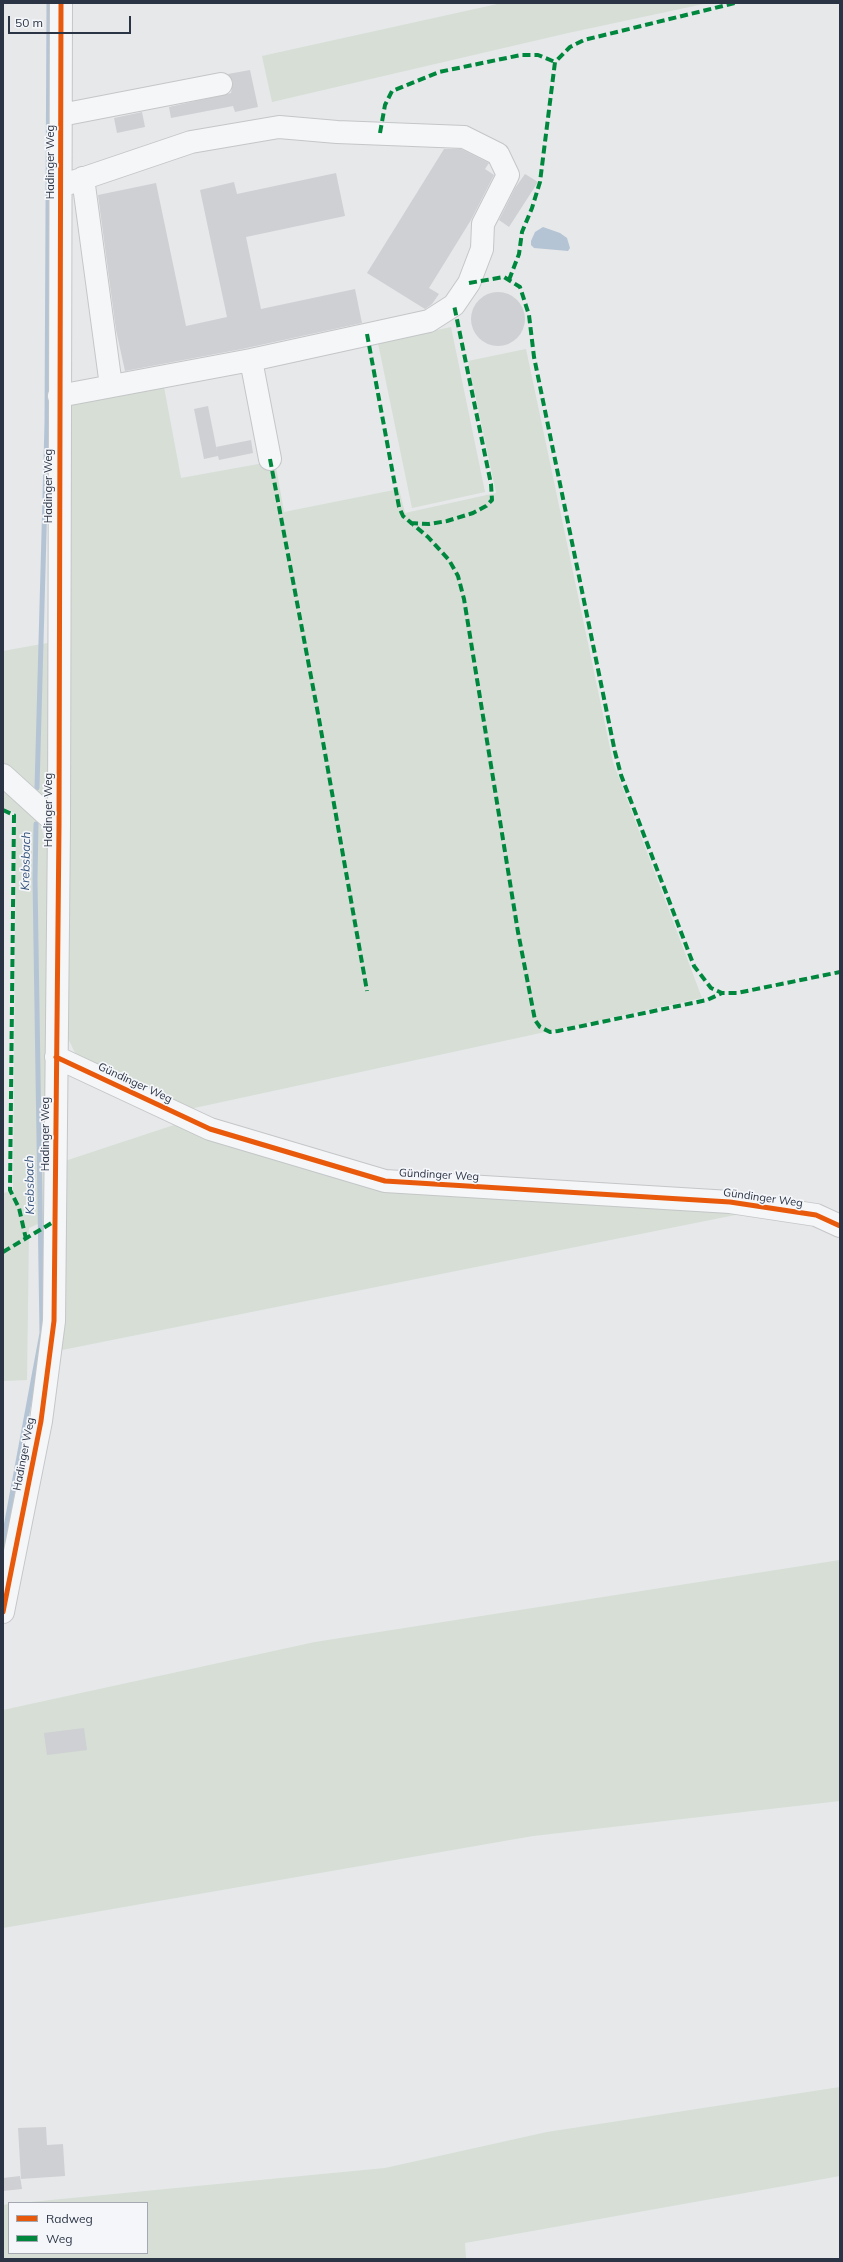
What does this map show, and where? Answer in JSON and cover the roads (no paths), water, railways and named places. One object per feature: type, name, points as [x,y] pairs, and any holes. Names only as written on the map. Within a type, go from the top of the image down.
[{"type":"street","name":"Hadinger Weg","points":[[3,1612],[41,1421],[54,1321],[59,826],[61,3]]},
{"type":"street","points":[[61,115],[221,84]]},
{"type":"street","points":[[59,396],[251,360],[429,321],[454,305],[469,283],[482,249],[483,224],[508,175],[498,154],[464,137],[337,132],[279,127],[191,142],[61,186]]},
{"type":"street","points":[[83,178],[111,386]]},
{"type":"street","points":[[251,360],[270,459]]},
{"type":"street","points":[[3,775],[59,826]]},
{"type":"street","name":"Gündinger Weg","points":[[56,1057],[210,1129],[385,1181],[730,1202],[816,1215],[840,1226]]},
{"type":"water","points":[[543,227],[560,233],[567,238],[570,248],[568,251],[534,248],[531,245],[531,241],[535,232]]},
{"type":"waterway","points":[[37,788],[47,424],[49,3]]},
{"type":"waterway","name":"Krebsbach","points":[[3,1543],[42,1333],[35,879],[36,824]]}]
